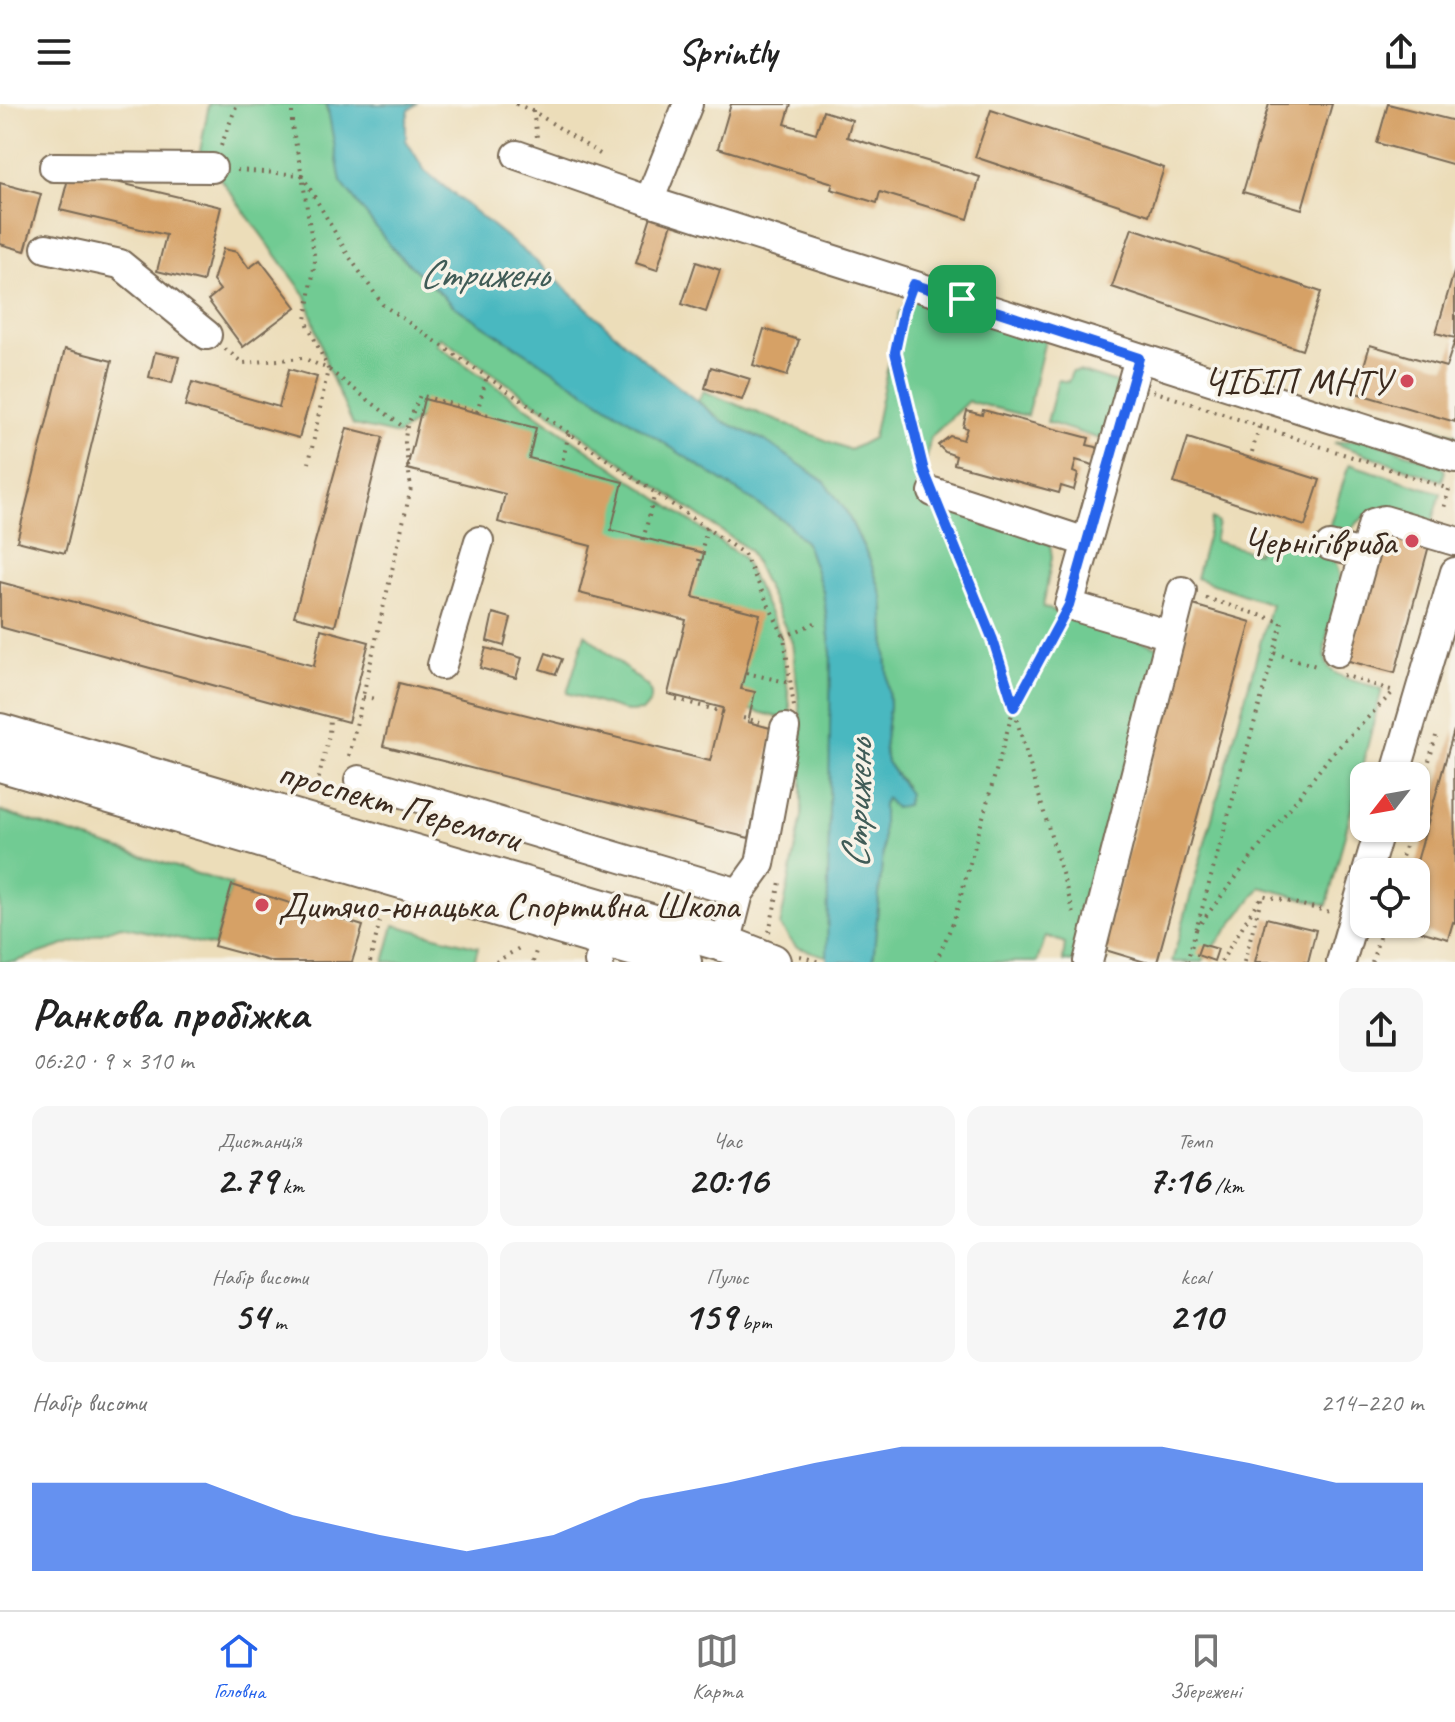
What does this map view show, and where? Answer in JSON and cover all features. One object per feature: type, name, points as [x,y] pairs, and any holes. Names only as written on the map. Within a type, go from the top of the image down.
[{"type":"main road","name":"проспект Перемоги","points":[[0,732],[726,944],[780,951]]},
{"type":"main road","name":"проспект Перемоги","points":[[0,763],[603,950],[683,962]]},
{"type":"street","points":[[649,201],[688,104]]},
{"type":"street","points":[[517,155],[649,201],[913,284],[1136,371],[1455,458]]},
{"type":"street","points":[[54,167],[212,168]]},
{"type":"street","points":[[46,248],[120,264],[207,335]]},
{"type":"street","points":[[1136,371],[1069,605],[1170,635]]},
{"type":"street","points":[[933,492],[1086,542]]},
{"type":"street","points":[[1329,663],[1370,528],[1378,520],[1446,538]]},
{"type":"street","points":[[442,665],[479,541]]},
{"type":"street","points":[[1330,546],[1363,554]]},
{"type":"street","points":[[1396,762],[1403,689],[1455,572]]},
{"type":"street","points":[[1089,962],[1182,591]]},
{"type":"street","points":[[726,944],[739,893],[760,864],[790,718]]},
{"type":"street","points":[[353,772],[739,893]]},
{"type":"street","points":[[1341,962],[1350,931]]},
{"type":"path","points":[[237,104],[212,168],[302,175]]},
{"type":"path","points":[[292,104],[292,126],[315,261],[306,320],[328,369],[309,463]]},
{"type":"path","points":[[516,104],[533,111],[613,163]]},
{"type":"path","points":[[302,175],[348,255],[383,305],[744,554],[784,637],[791,683],[790,718]]},
{"type":"path","points":[[913,284],[895,352],[924,471],[993,640],[1075,916]]},
{"type":"path","points":[[207,335],[243,363],[303,358],[328,369],[406,429]]},
{"type":"path","points":[[1136,371],[1259,427],[1449,489],[1446,538]]},
{"type":"path","points":[[477,412],[487,376]]},
{"type":"path","points":[[353,772],[363,697],[411,488],[406,429],[420,395],[492,416]]},
{"type":"path","points":[[1252,452],[1259,427]]},
{"type":"path","points":[[561,467],[569,433]]},
{"type":"path","points":[[643,540],[655,493]]},
{"type":"path","points":[[699,561],[707,528]]},
{"type":"path","points":[[1182,591],[1282,622],[1187,962]]},
{"type":"path","points":[[936,962],[954,920],[1014,707],[1069,605]]},
{"type":"path","points":[[784,637],[819,621]]},
{"type":"path","points":[[1274,653],[1329,663],[1403,689]]},
{"type":"path","points":[[746,673],[791,683]]},
{"type":"path","points":[[1390,706],[1403,689]]},
{"type":"path","points":[[1196,929],[1331,755],[1403,689]]},
{"type":"path","points":[[363,697],[377,699]]},
{"type":"path","points":[[676,699],[726,713]]},
{"type":"path","points":[[314,796],[329,735],[330,718]]},
{"type":"path","points":[[782,875],[780,951],[820,962]]},
{"type":"path","points":[[1262,895],[1330,912]]},
{"type":"path","points":[[1221,962],[1262,895]]},
{"type":"path","points":[[1244,962],[1262,895]]},
{"type":"path","points":[[370,962],[383,908]]},
{"type":"path","points":[[1372,962],[1379,938]]},
{"type":"path","points":[[496,962],[521,947]]},
{"type":"path","points":[[533,962],[536,951]]},
{"type":"green space","points":[[209,104],[327,104],[327,110],[392,248],[454,306],[787,523],[806,543],[823,591],[831,652],[828,957],[796,947],[780,926],[802,816],[802,729],[792,642],[749,550],[440,337],[437,345],[742,557],[780,634],[792,721],[747,709],[680,606],[600,536],[549,475],[431,410],[398,435],[353,425],[328,369],[306,296],[200,151]]},
{"type":"green space","points":[[917,298],[1045,340],[1027,416],[968,401],[930,438],[921,495],[1050,544],[1052,557],[1043,607],[1160,648],[1081,962],[1063,961],[1065,943],[1046,936],[1037,962],[873,962],[883,850],[883,804],[886,798],[904,785],[887,762],[884,749],[889,706],[883,598],[870,561],[846,511],[764,440],[722,421],[698,401],[703,391],[850,450],[873,438],[899,312]]},
{"type":"green space","points":[[1079,371],[1123,385],[1106,441],[1047,422],[1058,380],[1068,382],[1072,372]]},
{"type":"green space","points":[[1349,401],[1455,434],[1453,448],[1345,414]]},
{"type":"green space","points":[[1364,438],[1441,465],[1445,471],[1442,481],[1334,443]]},
{"type":"green space","points":[[1349,464],[1441,493],[1431,527],[1366,515],[1344,535],[1326,537]]},
{"type":"green space","points":[[1212,519],[1218,523],[1214,541],[1257,553],[1263,533],[1330,552],[1340,583],[1325,645],[1328,665],[1345,678],[1382,689],[1363,762],[1350,762],[1350,815],[1327,905],[1261,887],[1202,962],[1172,962],[1271,604],[1196,578]]},
{"type":"green space","points":[[585,634],[648,687],[651,700],[643,711],[628,712],[567,693]]},
{"type":"green space","points":[[0,811],[232,885],[214,946],[121,926],[14,962],[0,962]]},
{"type":"green space","points":[[394,925],[478,947],[474,962],[384,962]]},
{"type":"water","name":"Стрижень","points":[[327,104],[416,104],[409,110],[406,140],[425,171],[537,262],[637,354],[722,421],[764,440],[825,482],[846,511],[870,561],[883,598],[889,706],[884,749],[887,762],[909,794],[906,805],[895,808],[886,798],[883,804],[883,850],[873,962],[827,962],[831,652],[823,591],[806,543],[787,523],[454,306],[392,248],[341,182]]},
{"type":"building","points":[[731,104],[791,104],[785,124],[816,133],[823,111],[852,120],[847,137],[980,177],[968,219],[880,192],[877,203],[831,189],[833,183],[718,148]]},
{"type":"building","points":[[1269,104],[1332,104],[1302,209],[1243,192]]},
{"type":"building","points":[[1388,104],[1455,121],[1455,165],[1377,143]]},
{"type":"building","points":[[991,110],[1164,168],[1149,215],[975,157]]},
{"type":"building","points":[[70,171],[221,207],[203,282],[157,271],[166,235],[60,210]]},
{"type":"building","points":[[0,183],[41,194],[25,251],[0,244]]},
{"type":"building","points":[[651,216],[672,223],[657,270],[636,263]]},
{"type":"building","points":[[1132,228],[1321,292],[1302,350],[1112,287]]},
{"type":"building","points":[[223,249],[237,252],[249,268],[260,260],[296,307],[243,347],[208,300],[220,290],[213,281]]},
{"type":"building","points":[[696,262],[720,270],[706,312],[682,304]]},
{"type":"building","points":[[1455,269],[1455,338],[1436,333]]},
{"type":"building","points":[[764,329],[799,340],[787,376],[753,365]]},
{"type":"building","name":"ЧІБІП МНТУ","points":[[1455,340],[1455,422],[1356,393],[1370,345],[1446,367]]},
{"type":"building","points":[[65,349],[112,361],[65,553],[17,541]]},
{"type":"building","points":[[155,352],[179,357],[172,383],[149,377]]},
{"type":"building","points":[[711,367],[750,379],[742,400],[705,388]]},
{"type":"building","points":[[289,369],[317,377],[299,438],[185,406],[192,382],[279,407]]},
{"type":"building","points":[[424,399],[536,428],[529,458],[623,482],[611,530],[704,553],[693,597],[760,614],[741,689],[755,692],[748,722],[774,729],[749,838],[383,746],[399,683],[710,761],[723,708],[668,694],[686,620],[579,593],[591,546],[498,522],[505,494],[407,469]]},
{"type":"building","points":[[983,410],[1089,438],[1087,445],[1096,447],[1103,454],[1093,465],[1076,460],[1073,472],[1078,474],[1074,490],[1061,486],[1059,493],[954,464],[956,456],[938,445],[950,436],[963,440],[967,411],[982,415]]},
{"type":"building","points":[[347,428],[383,437],[335,626],[294,616]]},
{"type":"building","points":[[1188,438],[1320,480],[1305,526],[1174,483]]},
{"type":"building","points":[[1384,526],[1431,538],[1395,673],[1349,661]]},
{"type":"building","points":[[0,582],[314,666],[321,629],[369,642],[348,722],[0,627]]},
{"type":"building","points":[[1193,605],[1251,622],[1157,962],[1145,962],[1102,949]]},
{"type":"building","points":[[493,613],[511,618],[504,646],[487,641]]},
{"type":"building","points":[[486,648],[522,658],[516,678],[480,668]]},
{"type":"building","points":[[546,653],[562,659],[556,674],[540,669]]},
{"type":"building","points":[[1454,730],[1455,923],[1448,939],[1430,934],[1430,858],[1418,858],[1422,842],[1430,842],[1430,815]]},
{"type":"building","name":"Дитячо-юнацька Спортивна Школа","points":[[232,885],[363,926],[352,962],[273,962],[214,946]]},
{"type":"building","points":[[1266,918],[1316,930],[1308,962],[1255,962]]},
{"type":"building","points":[[1201,944],[1218,949],[1214,961],[1197,955]]},
{"type":"place","name":"ЧІБІП МНТУ","points":[[1407,381]]},
{"type":"place","name":"Чернігівриба","points":[[1412,541]]},
{"type":"place","name":"Дитячо-юнацька Спортивна Школа","points":[[262,905]]},
{"type":"route","points":[[913,284],[962,299],[1139,358],[1069,605],[1014,707],[993,640],[924,471],[895,352],[913,284]]}]
